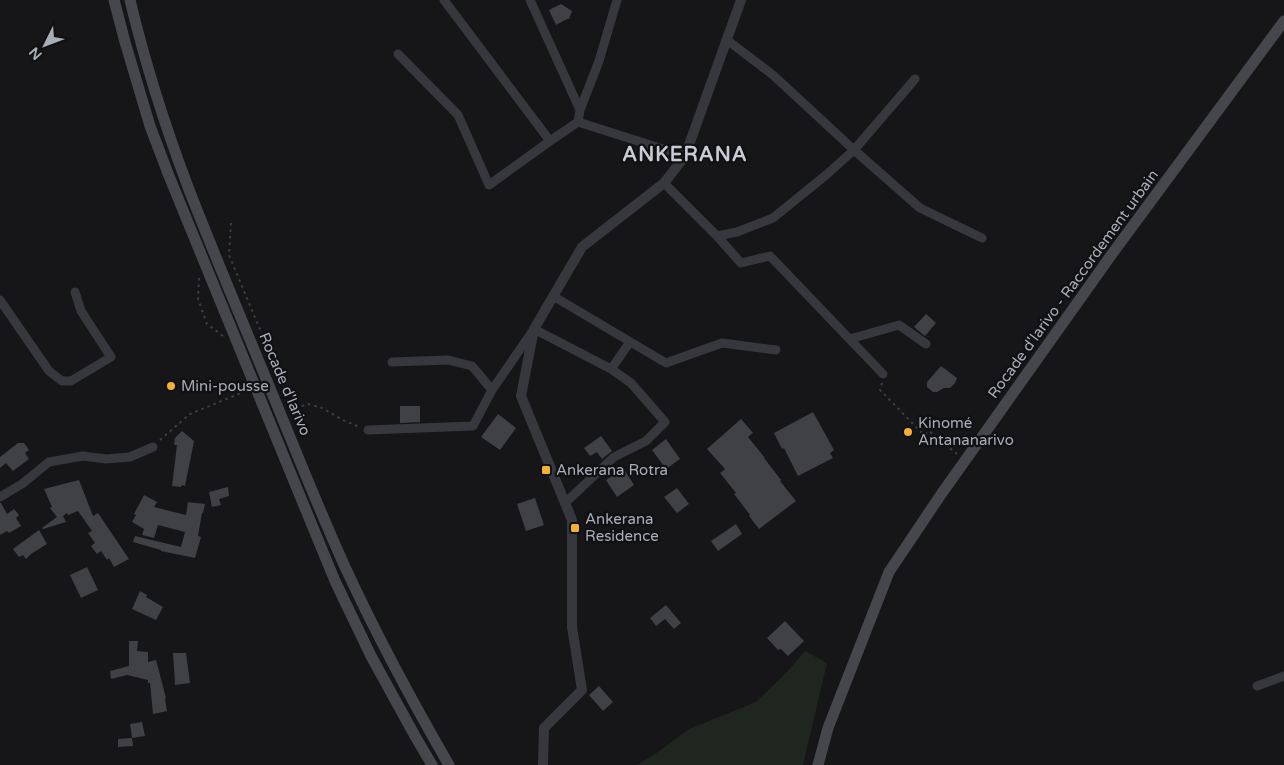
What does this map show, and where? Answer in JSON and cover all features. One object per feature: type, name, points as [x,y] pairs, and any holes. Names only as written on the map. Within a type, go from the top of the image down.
[{"type":"main road","name":"Rocade d'Iarivo","points":[[114,0],[156,142],[294,483],[335,581],[371,656],[432,765]]},
{"type":"main road","name":"Rocade d'Iarivo","points":[[130,0],[156,96],[188,186],[305,473],[346,568],[383,644],[449,765]]},
{"type":"main road","name":"Rocade d'Iarivo - Raccordement urbain","points":[[818,765],[828,728],[890,572],[965,461],[1112,254],[1284,21]]},
{"type":"street","points":[[444,0],[550,141]]},
{"type":"street","points":[[530,0],[580,110]]},
{"type":"street","points":[[398,54],[458,116],[489,185],[578,122],[580,110],[599,61],[617,0]]},
{"type":"street","points":[[368,430],[473,426],[492,390],[534,328],[582,246],[664,183],[685,156],[741,0]]},
{"type":"street","points":[[727,40],[773,75],[920,208],[982,238]]},
{"type":"street","points":[[717,236],[737,232],[773,218],[854,150],[915,79]]},
{"type":"street","points":[[578,122],[685,156]]},
{"type":"street","points":[[664,183],[741,263],[770,256],[883,374]]},
{"type":"street","points":[[0,300],[49,371],[62,381],[71,381],[111,357],[81,311],[75,292]]},
{"type":"street","points":[[553,296],[666,363],[722,343],[776,350]]},
{"type":"street","points":[[850,339],[899,325],[926,344]]},
{"type":"street","points":[[534,328],[611,369],[631,383],[665,422],[646,441],[614,456],[565,503]]},
{"type":"street","points":[[534,328],[520,396],[572,520],[572,627],[582,690],[544,728],[543,765]]},
{"type":"street","points":[[611,369],[630,342]]},
{"type":"street","points":[[392,362],[448,360],[472,366],[492,390]]},
{"type":"street","points":[[0,497],[22,484],[49,462],[83,456],[106,459],[130,457],[153,447]]},
{"type":"street","points":[[1257,686],[1284,676]]},
{"type":"path","points":[[230,223],[229,255],[293,409],[308,404],[322,408],[342,420],[368,430]]},
{"type":"path","points":[[199,276],[198,299],[207,324],[225,337]]},
{"type":"path","points":[[883,374],[884,380],[880,390],[887,398],[924,435],[929,432],[965,461]]},
{"type":"path","points":[[153,447],[190,414],[246,391]]},
{"type":"shaded area","points":[[805,651],[827,663],[803,765],[637,765],[689,729],[756,702],[787,672]]},
{"type":"building","points":[[561,4],[572,11],[569,19],[556,25],[549,10]]},
{"type":"building","points":[[926,314],[936,323],[925,336],[914,327]]},
{"type":"building","points":[[941,366],[957,378],[950,388],[933,392],[927,387],[927,382]]},
{"type":"building","points":[[400,406],[420,406],[420,422],[400,423]]},
{"type":"building","points":[[813,412],[834,450],[830,453],[833,458],[798,476],[774,433]]},
{"type":"building","points":[[498,414],[516,428],[500,450],[481,437]]},
{"type":"building","points":[[741,419],[753,433],[748,437],[796,501],[759,529],[734,494],[736,493],[720,473],[725,469],[707,449]]},
{"type":"building","points":[[182,431],[194,441],[185,486],[182,485],[181,487],[172,486],[177,445],[174,445],[175,438]]},
{"type":"building","points":[[601,436],[612,451],[602,459],[597,452],[590,456],[584,448]]},
{"type":"building","points":[[666,439],[680,459],[666,469],[652,450]]},
{"type":"building","points":[[18,443],[24,443],[29,450],[25,453],[29,459],[13,471],[6,463],[0,468],[0,457]]},
{"type":"building","points":[[624,469],[634,485],[617,497],[606,480]]},
{"type":"building","points":[[79,480],[93,516],[98,513],[129,559],[114,567],[109,558],[107,560],[101,551],[97,554],[91,546],[95,543],[88,533],[92,531],[78,511],[68,515],[67,513],[63,516],[66,522],[42,528],[57,517],[50,508],[52,507],[44,489]]},
{"type":"building","points":[[228,487],[229,496],[219,499],[221,505],[212,507],[209,492]]},
{"type":"building","points":[[677,488],[689,504],[677,513],[664,497]]},
{"type":"building","points":[[144,495],[157,502],[154,507],[186,515],[188,502],[205,504],[198,536],[201,537],[195,558],[161,551],[133,542],[135,536],[181,547],[185,532],[158,525],[154,538],[142,535],[144,529],[132,522]]},
{"type":"building","points":[[535,498],[544,525],[526,531],[517,504]]},
{"type":"building","points":[[0,503],[7,514],[14,509],[19,515],[16,518],[21,526],[9,533],[7,531],[0,535]]},
{"type":"building","points":[[736,524],[742,534],[718,551],[711,541]]},
{"type":"building","points":[[39,530],[47,544],[26,559],[23,555],[19,557],[13,549]]},
{"type":"building","points":[[87,567],[98,590],[81,598],[70,575]]},
{"type":"building","points":[[140,591],[163,607],[156,620],[132,609]]},
{"type":"building","points":[[666,605],[681,623],[674,629],[665,619],[656,626],[650,618]]},
{"type":"building","points":[[785,621],[804,641],[788,656],[781,649],[778,650],[767,638]]},
{"type":"building","points":[[129,641],[138,641],[137,651],[148,652],[148,662],[156,660],[166,698],[167,711],[153,714],[150,683],[148,683],[148,680],[127,675],[111,679],[110,671],[129,666]]},
{"type":"building","points":[[173,653],[186,653],[190,683],[175,685]]},
{"type":"building","points":[[599,686],[613,702],[603,711],[589,695]]},
{"type":"building","points":[[142,722],[145,736],[132,738],[130,724]]},
{"type":"building","points":[[132,738],[133,746],[118,747],[118,739]]},
{"type":"place","name":"Mini-pousse","points":[[171,386]]},
{"type":"place","name":"Kinomé Antananarivo","points":[[908,432]]},
{"type":"place","name":"Ankerana Rotra","points":[[546,470]]},
{"type":"place","name":"Ankerana Residence","points":[[575,528]]},
{"type":"district","name":"ANKERANA","points":[[685,154]]}]
